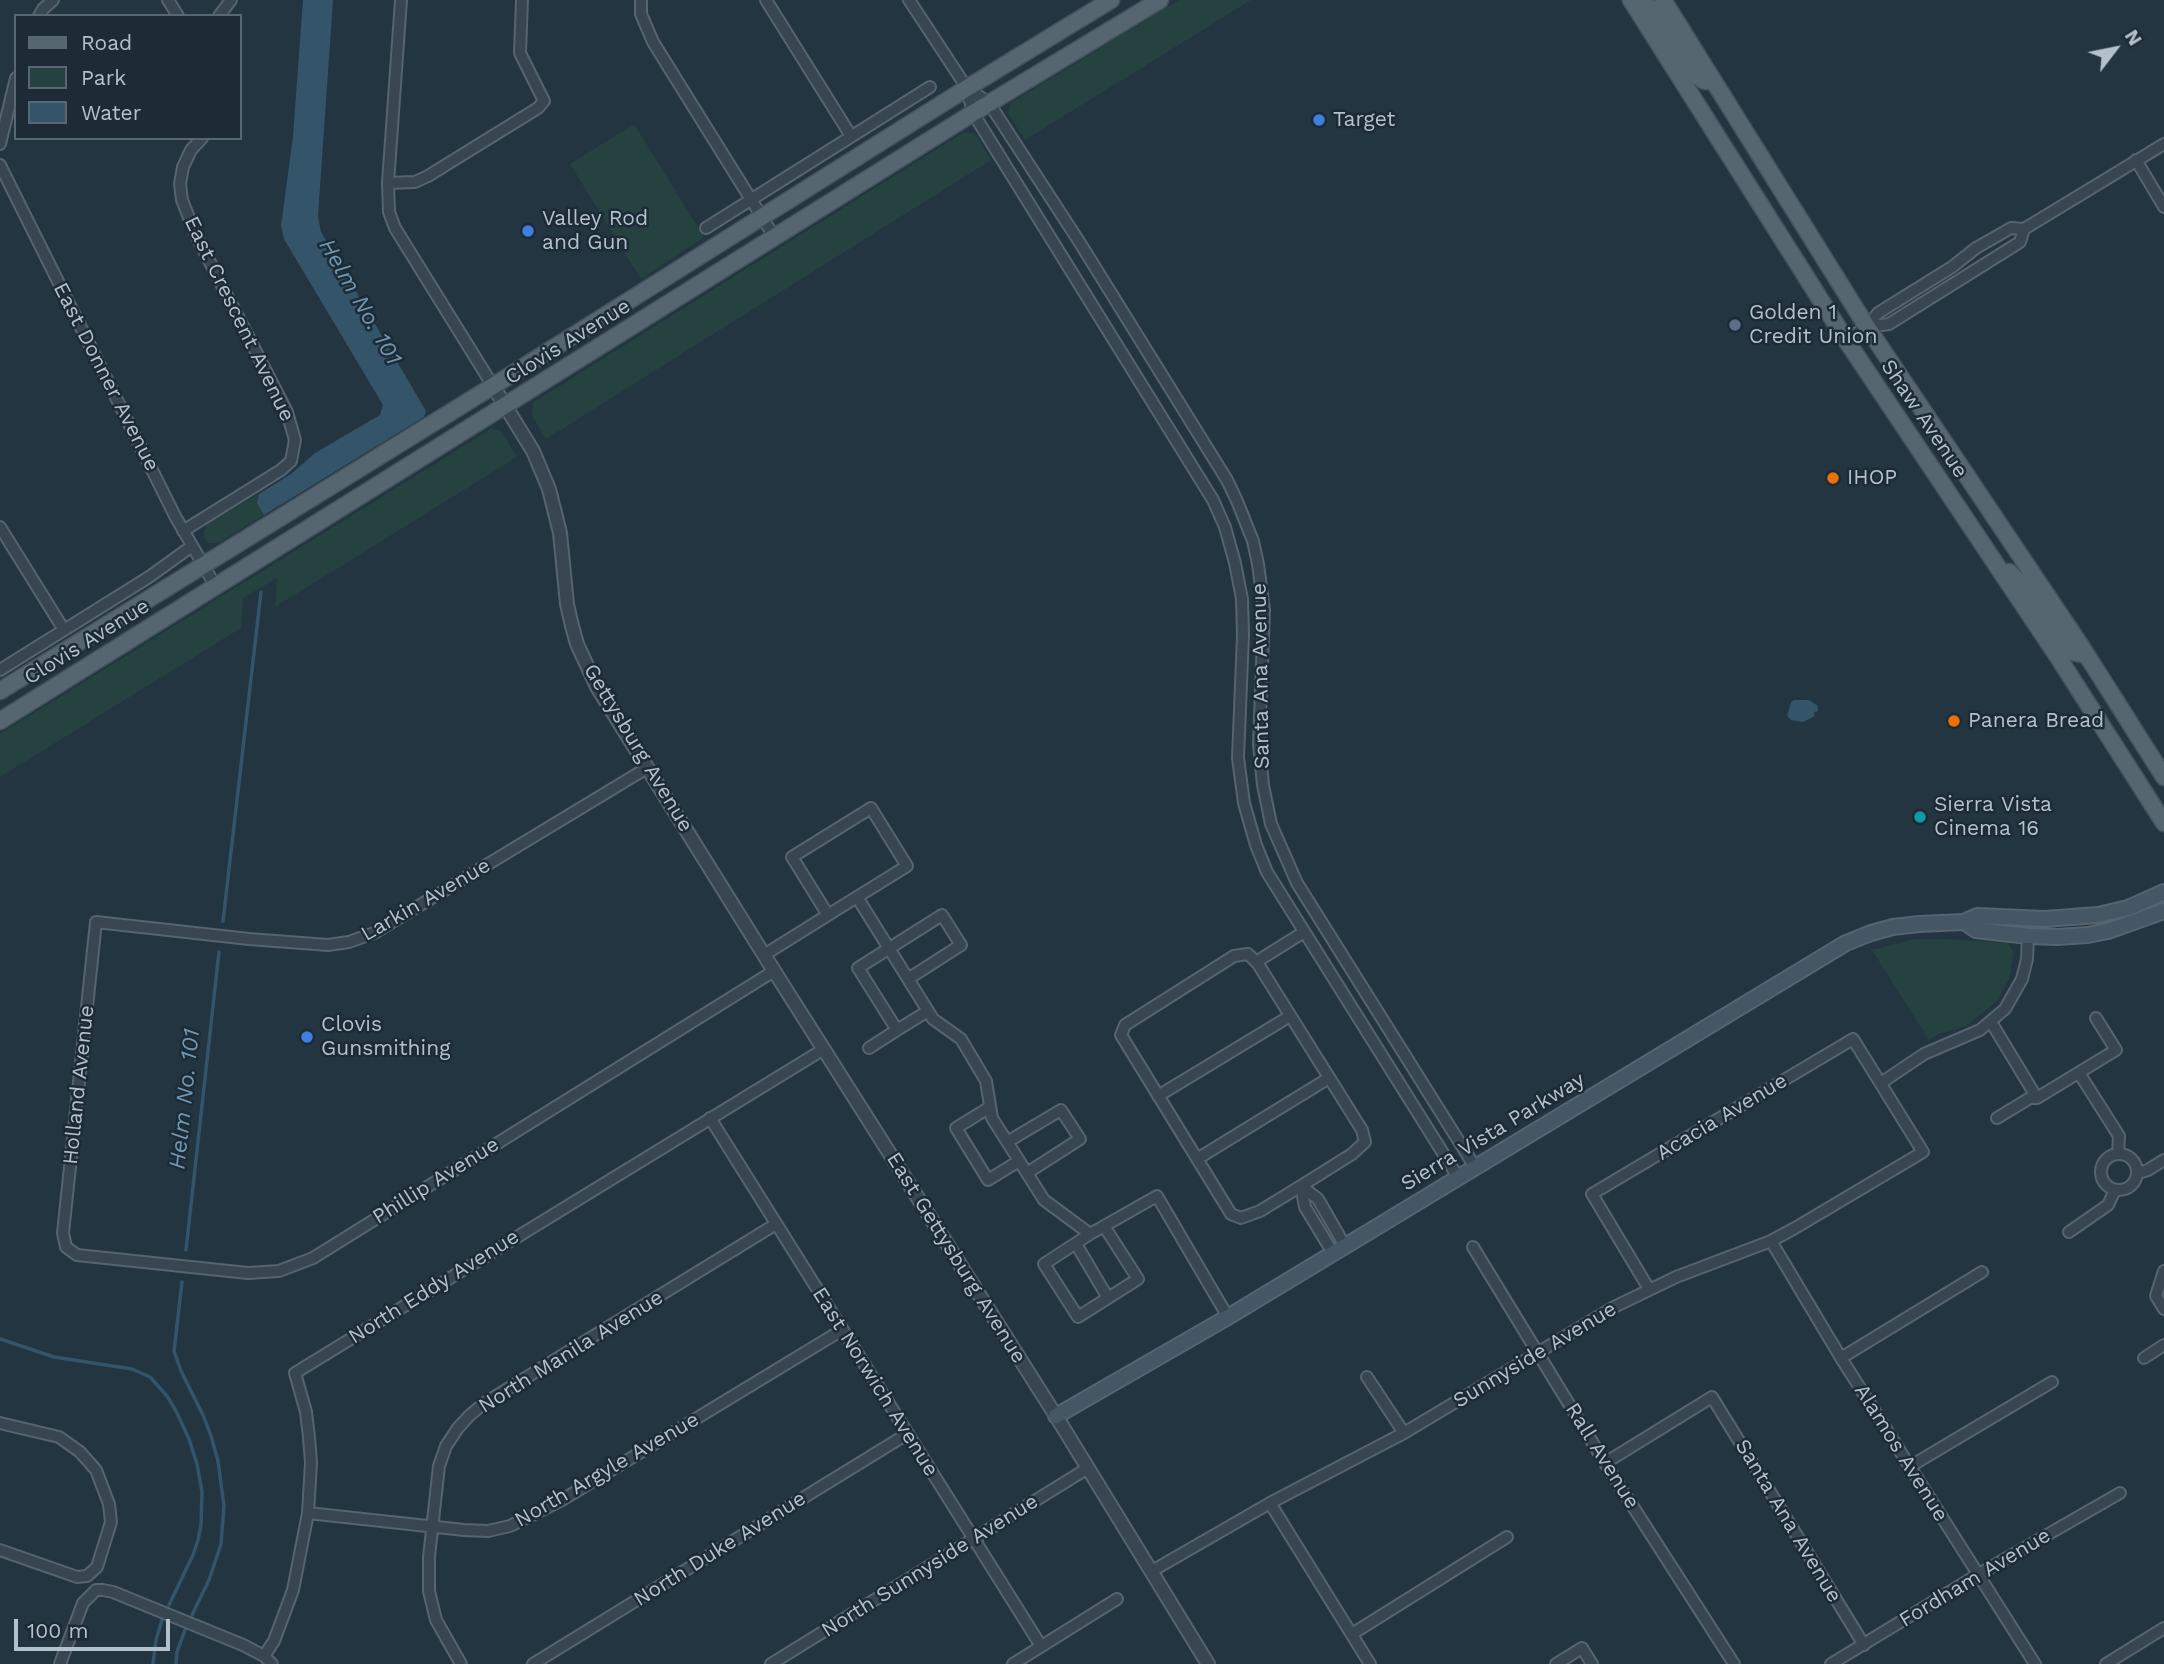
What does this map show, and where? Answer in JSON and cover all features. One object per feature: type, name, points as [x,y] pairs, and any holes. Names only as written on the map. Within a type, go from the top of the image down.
[{"type":"main road","name":"Clovis Avenue","points":[[0,691],[1111,0]]},
{"type":"main road","name":"Clovis Avenue","points":[[0,721],[989,103],[1160,0]]},
{"type":"main road","name":"Shaw Avenue","points":[[1631,0],[1846,340],[1992,556],[2164,823]]},
{"type":"main road","points":[[1641,0],[1652,10],[1696,76],[1712,81]]},
{"type":"main road","name":"Shaw Avenue","points":[[1663,0],[1867,327],[2087,654],[2164,777]]},
{"type":"main road","points":[[1992,556],[2027,589],[2067,648],[2078,654],[2087,654]]},
{"type":"main road","name":"Sierra Vista Parkway","points":[[1056,1416],[1228,1317],[1846,943],[1893,927],[1964,922],[1977,916],[2081,918],[2128,908],[2164,892]]},
{"type":"main road","points":[[2028,936],[2038,928],[2094,924],[2128,908]]},
{"type":"main road","name":"Sierra Vista Parkway","points":[[1964,922],[1976,930],[2028,936],[2088,935],[2164,911]]},
{"type":"street","points":[[40,14],[53,0]]},
{"type":"street","points":[[401,0],[388,183],[391,219],[493,386]]},
{"type":"street","points":[[388,183],[415,182],[428,176],[538,108],[544,101],[520,53],[522,0]]},
{"type":"street","points":[[641,0],[641,14],[645,26],[775,238]]},
{"type":"street","points":[[766,0],[851,136]]},
{"type":"street","name":"Santa Ana Avenue","points":[[909,0],[967,88],[973,113],[1200,475],[1225,527],[1242,599],[1238,743],[1244,803],[1250,829],[1267,872],[1458,1177]]},
{"type":"street","points":[[0,144],[14,86]]},
{"type":"street","points":[[706,228],[930,87]]},
{"type":"street","name":"Santa Ana Avenue","points":[[967,88],[989,103],[1087,254],[1227,480],[1237,501],[1253,541],[1264,610],[1259,744],[1262,785],[1271,824],[1297,883],[1475,1167]]},
{"type":"street","name":"East Crescent Avenue","points":[[183,531],[281,470],[291,461],[295,440],[287,412],[195,233],[181,200],[183,167],[191,150],[200,140]]},
{"type":"street","points":[[1846,340],[1867,327],[1878,313],[1952,267],[1976,248],[2011,228],[2024,229],[2164,144]]},
{"type":"street","points":[[2136,160],[2159,188],[2164,206]]},
{"type":"street","name":"East Donner Avenue","points":[[0,165],[183,531],[216,587]]},
{"type":"street","points":[[1867,327],[1889,324],[2020,242],[2024,229]]},
{"type":"street","name":"Gettysburg Avenue","points":[[493,386],[533,451],[549,489],[560,533],[567,604],[577,644],[597,687],[824,1049]]},
{"type":"street","points":[[0,527],[64,630]]},
{"type":"street","points":[[0,670],[149,578],[192,546]]},
{"type":"street","name":"Larkin Avenue","points":[[96,922],[249,939],[328,945],[349,942],[374,933],[647,768]]},
{"type":"street","points":[[764,955],[907,866],[871,808],[792,857],[828,915]]},
{"type":"street","points":[[856,897],[933,1019],[961,1039],[986,1081],[992,1118],[1044,1200],[1090,1234]]},
{"type":"street","points":[[898,1030],[858,968],[942,915],[961,945],[908,979]]},
{"type":"street","name":"Holland Avenue","points":[[66,1247],[63,1233],[96,922]]},
{"type":"street","points":[[1256,962],[1304,932]]},
{"type":"street","points":[[1881,1083],[1924,1054],[1980,1030],[2005,1009],[2022,979],[2027,959],[2028,936]]},
{"type":"street","points":[[1248,954],[1256,962],[1290,1016],[1362,1130],[1365,1142],[1352,1154],[1301,1186],[1260,1211],[1241,1218],[1231,1214],[1121,1035],[1125,1025],[1234,956],[1248,954]]},
{"type":"street","name":"Phillip Avenue","points":[[66,1247],[77,1255],[248,1273],[279,1271],[313,1258],[774,971]]},
{"type":"street","points":[[869,1048],[928,1011]]},
{"type":"street","points":[[1158,1096],[1290,1016]]},
{"type":"street","points":[[1997,1118],[2029,1098],[2037,1098],[2116,1050],[2096,1018]]},
{"type":"street","points":[[1991,1022],[2037,1098]]},
{"type":"street","name":"Acacia Avenue","points":[[1649,1289],[1592,1194],[1853,1040],[1881,1083]]},
{"type":"street","name":"North Eddy Avenue","points":[[268,1660],[293,1590],[308,1513],[311,1462],[309,1437],[306,1412],[295,1373],[824,1049]]},
{"type":"street","name":"East Gettysburg Avenue","points":[[824,1049],[1088,1468]]},
{"type":"street","points":[[2079,1073],[2119,1136],[2118,1154]]},
{"type":"street","points":[[1197,1159],[1329,1078]]},
{"type":"street","name":"Sunnyside Avenue","points":[[1153,1571],[1270,1503],[1404,1433],[1614,1307],[1649,1289],[1771,1241],[1923,1152],[1881,1083]]},
{"type":"street","points":[[990,1107],[956,1128],[988,1180],[1019,1161]]},
{"type":"street","points":[[1007,1142],[1061,1110],[1080,1139],[1027,1173]]},
{"type":"street","name":"East Norwich Avenue","points":[[710,1118],[1041,1646]]},
{"type":"street","points":[[2118,1154],[2129,1156],[2138,1173],[2128,1188],[2115,1190],[2105,1183],[2101,1171],[2108,1157],[2118,1154]]},
{"type":"street","points":[[2138,1173],[2164,1160]]},
{"type":"street","points":[[1301,1186],[1318,1199],[1339,1249]]},
{"type":"street","points":[[2068,1232],[2108,1205],[2115,1190]]},
{"type":"street","points":[[1104,1226],[1138,1279],[1078,1317],[1044,1264],[1090,1234],[1104,1226],[1157,1196],[1228,1317]]},
{"type":"street","name":"North Manila Avenue","points":[[461,1664],[436,1620],[429,1591],[429,1558],[439,1466],[446,1446],[469,1416],[484,1404],[776,1224]]},
{"type":"street","name":"Alamos Avenue","points":[[1771,1241],[1909,1467],[2035,1664]]},
{"type":"street","points":[[1076,1244],[1108,1298]]},
{"type":"street","name":"Rall Avenue","points":[[1474,1247],[1605,1463],[1734,1664]]},
{"type":"street","points":[[2164,1271],[2156,1296],[2164,1309]]},
{"type":"street","points":[[1841,1358],[1982,1272]]},
{"type":"street","name":"North Argyle Avenue","points":[[308,1513],[432,1528],[488,1531],[510,1527],[537,1514],[842,1330]]},
{"type":"street","points":[[2144,1358],[2164,1345]]},
{"type":"street","points":[[1367,1377],[1404,1433]]},
{"type":"street","points":[[1909,1467],[2052,1382]]},
{"type":"street","name":"Santa Ana Avenue","points":[[1605,1463],[1712,1397],[1864,1644]]},
{"type":"street","points":[[0,1423],[59,1437],[80,1452],[96,1470],[109,1504],[111,1522],[97,1567],[87,1576],[77,1577],[0,1550]]},
{"type":"street","name":"North Duke Avenue","points":[[533,1664],[907,1434]]},
{"type":"street","points":[[1088,1468],[1208,1664]]},
{"type":"street","name":"North Sunnyside Avenue","points":[[771,1664],[1088,1468]]},
{"type":"street","name":"Fordham Avenue","points":[[1831,1664],[2120,1493]]},
{"type":"street","points":[[1270,1503],[1370,1664]]},
{"type":"street","points":[[1352,1634],[1507,1537]]},
{"type":"street","points":[[60,1664],[83,1603],[96,1590],[113,1592],[268,1660]]},
{"type":"street","points":[[1013,1664],[1117,1599]]},
{"type":"street","points":[[2106,1664],[2164,1628]]},
{"type":"street","points":[[1556,1664],[1582,1648],[1592,1664]]},
{"type":"green space","points":[[1179,0],[1251,0],[1025,140],[1008,113],[1011,103]]},
{"type":"green space","points":[[634,124],[704,237],[641,279],[570,164]]},
{"type":"green space","points":[[964,132],[975,134],[991,160],[546,439],[531,414],[534,402]]},
{"type":"green space","points":[[491,429],[500,430],[517,457],[275,607],[277,578],[243,598],[241,628],[0,777],[0,734]]},
{"type":"green space","points":[[259,494],[257,503],[264,515],[218,543],[208,543],[203,535],[206,525]]},
{"type":"green space","points":[[1914,939],[2008,943],[2014,953],[2009,979],[1997,1001],[1966,1026],[1938,1034],[1929,1040],[1872,950]]},
{"type":"water","points":[[303,0],[333,0],[318,216],[321,232],[426,411],[424,417],[264,515],[257,503],[259,494],[291,474],[315,453],[380,415],[383,405],[284,239],[281,226],[293,136]]},
{"type":"water","points":[[1794,700],[1809,700],[1817,705],[1815,716],[1803,722],[1791,720],[1787,716]]},
{"type":"waterway","name":"Helm No. 101","points":[[223,921],[261,592]]},
{"type":"waterway","name":"Helm No. 101","points":[[186,1250],[219,952]]},
{"type":"waterway","name":"Helm No. 101","points":[[182,1282],[174,1351],[211,1436],[218,1461],[224,1506],[221,1544],[209,1580],[192,1615]]},
{"type":"waterway","points":[[0,1339],[54,1357],[132,1369],[150,1377],[167,1396],[189,1439],[202,1492],[198,1540],[169,1605]]},
{"type":"waterway","points":[[153,1664],[162,1620]]},
{"type":"waterway","name":"Helm No. 101","points":[[176,1664],[177,1652],[185,1630]]},
{"type":"place","name":"Target","points":[[1319,120]]},
{"type":"place","name":"Valley Rod and Gun","points":[[528,231]]},
{"type":"place","name":"Golden 1 Credit Union","points":[[1735,325]]},
{"type":"place","name":"IHOP","points":[[1833,478]]},
{"type":"place","name":"Panera Bread","points":[[1954,721]]},
{"type":"place","name":"Sierra Vista Cinema 16","points":[[1920,817]]},
{"type":"place","name":"Clovis Gunsmithing","points":[[307,1037]]}]
